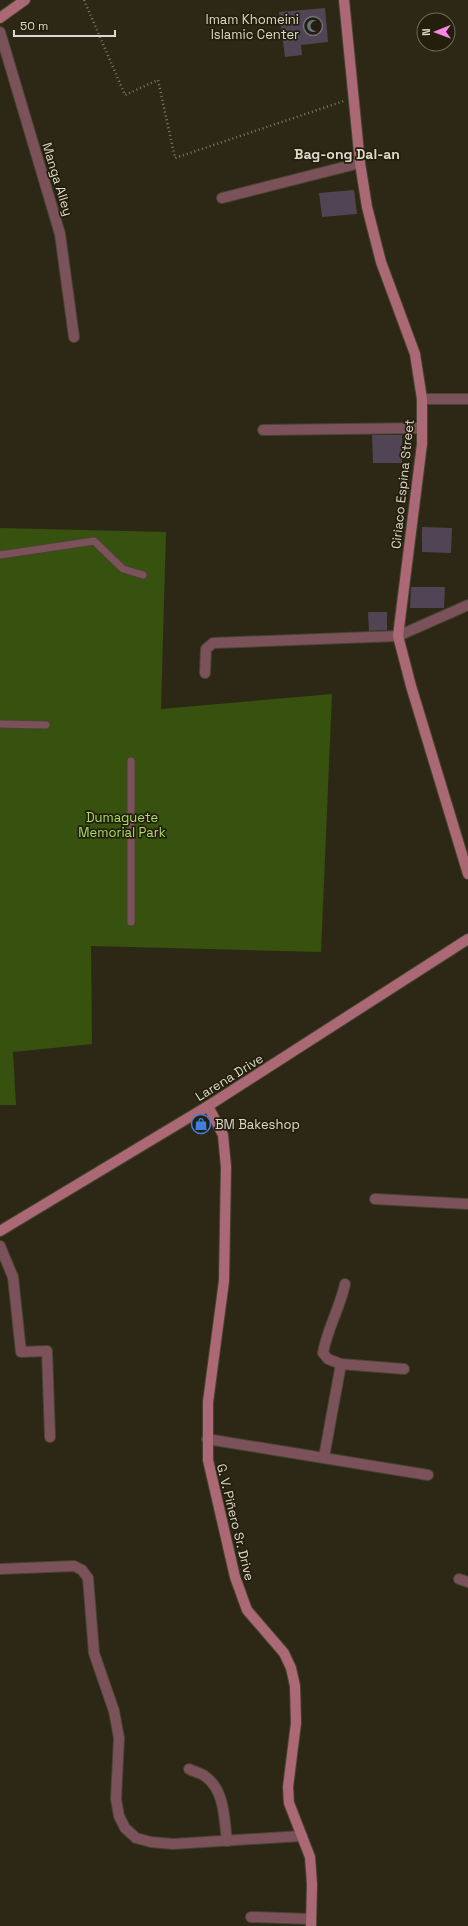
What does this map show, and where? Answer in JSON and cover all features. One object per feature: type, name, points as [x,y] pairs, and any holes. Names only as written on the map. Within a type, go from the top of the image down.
[{"type":"street","name":"Ciriaco Espina Street","points":[[344,0],[360,163],[367,207],[381,262],[415,354],[422,399],[422,444],[398,636],[411,686],[468,874]]},
{"type":"street","points":[[0,18],[23,1]]},
{"type":"street","name":"Manga Alley","points":[[0,32],[60,234],[74,337]]},
{"type":"street","points":[[222,198],[360,163]]},
{"type":"street","points":[[422,399],[468,400]]},
{"type":"street","points":[[264,430],[422,428]]},
{"type":"street","points":[[205,673],[206,649],[213,643],[398,636],[468,605]]},
{"type":"street","name":"Larena Drive","points":[[0,1231],[208,1106],[468,939]]},
{"type":"street","name":"G. V. Piñero Sr. Drive","points":[[208,1106],[223,1136],[226,1167],[224,1281],[211,1374],[207,1439],[211,1478],[241,1595],[247,1610],[253,1619],[284,1653],[294,1680],[296,1723],[288,1787],[289,1803],[311,1863],[311,1922]]},
{"type":"street","points":[[375,1199],[468,1204]]},
{"type":"street","points":[[0,1246],[13,1277],[21,1352],[47,1351],[50,1437]]},
{"type":"street","points":[[345,1284],[341,1302],[323,1353],[328,1359],[341,1364],[404,1370]]},
{"type":"street","points":[[324,1457],[341,1364]]},
{"type":"street","points":[[207,1439],[428,1475]]},
{"type":"street","points":[[0,1569],[74,1566],[82,1570],[88,1578],[94,1653],[114,1711],[119,1738],[116,1799],[119,1816],[125,1828],[136,1838],[151,1842],[173,1844],[302,1836]]},
{"type":"street","points":[[189,1769],[206,1776],[215,1785],[221,1800],[227,1841]]},
{"type":"street","points":[[251,1918],[311,1922]]},
{"type":"lane","points":[[0,555],[94,541],[123,569],[143,575]]},
{"type":"lane","points":[[0,724],[46,725]]},
{"type":"lane","points":[[131,761],[131,922]]},
{"type":"path","points":[[84,0],[125,95],[158,80],[176,158],[354,98]]},
{"type":"green space","name":"Dumaguete Memorial Park","points":[[0,528],[166,532],[161,709],[332,694],[321,952],[91,946],[92,1044],[13,1052],[16,1105],[0,1105]]},
{"type":"building","points":[[325,8],[328,42],[301,45],[302,55],[285,57],[279,12]]},
{"type":"building","points":[[354,190],[357,214],[322,217],[319,193]]},
{"type":"building","points":[[372,435],[402,435],[402,463],[373,463]]},
{"type":"building","points":[[422,527],[452,528],[451,553],[422,552]]},
{"type":"building","points":[[411,587],[445,587],[444,608],[410,608]]},
{"type":"building","points":[[368,612],[387,612],[387,630],[369,631]]},
{"type":"place","name":"Imam Khomeini Islamic Center","points":[[313,26]]},
{"type":"place","name":"BM Bakeshop","points":[[201,1124]]},
{"type":"district","name":"Bag-ong Dal-an","points":[[347,154]]}]
